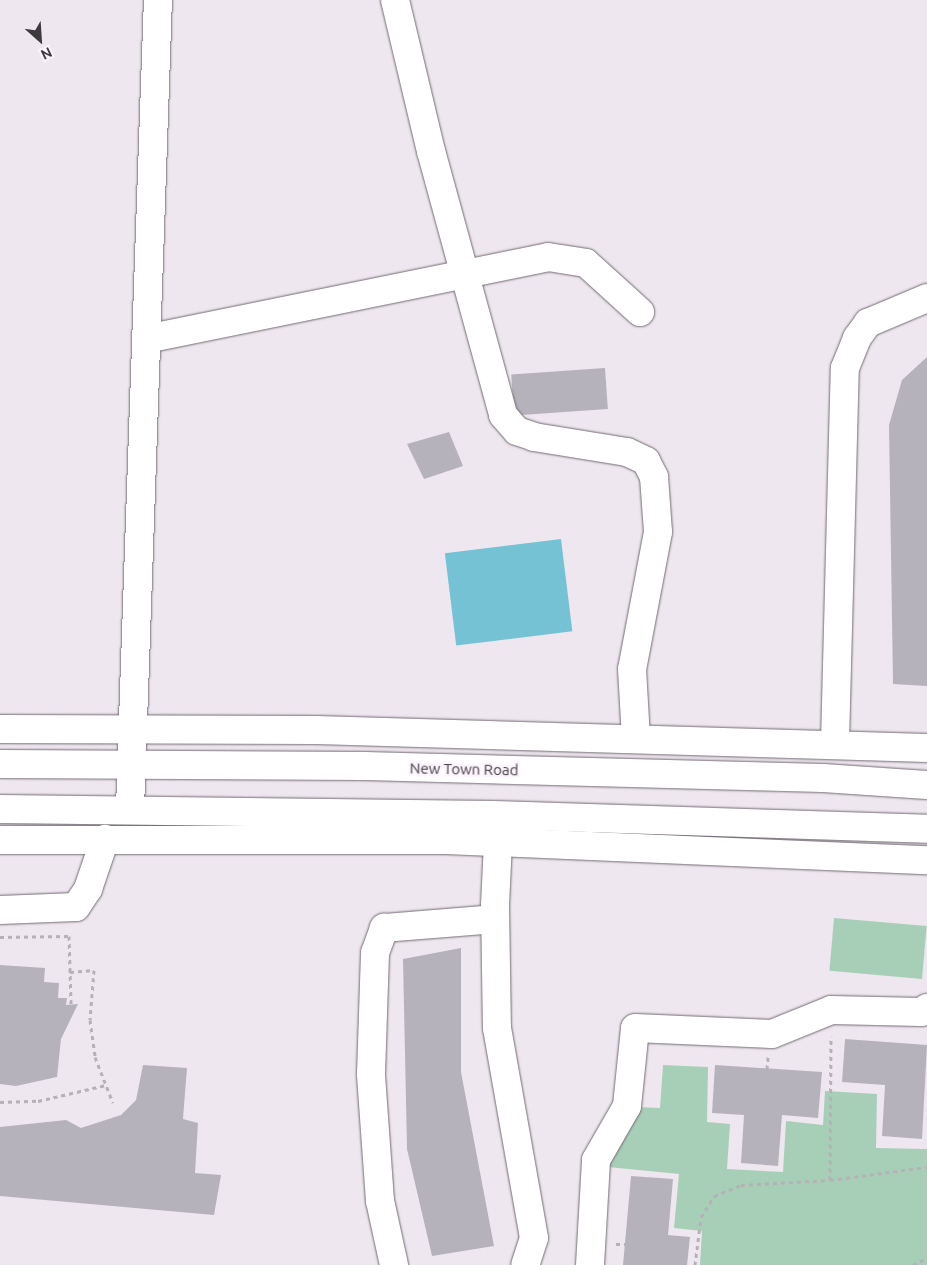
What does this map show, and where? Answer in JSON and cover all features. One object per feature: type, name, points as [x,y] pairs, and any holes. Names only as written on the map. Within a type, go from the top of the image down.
[{"type":"street","points":[[130,808],[158,0]]},
{"type":"street","points":[[395,0],[495,393],[504,415],[517,431],[627,452],[646,461],[654,477],[658,532],[632,668],[636,738]]},
{"type":"street","points":[[146,339],[465,276],[548,257],[586,263],[640,312]]},
{"type":"street","points":[[835,742],[845,368],[857,338],[868,323],[927,298]]},
{"type":"street","points":[[0,729],[710,739],[835,742],[927,748]]},
{"type":"street","name":"New Town Road","points":[[0,764],[131,762],[823,778],[927,785]]},
{"type":"street","points":[[0,809],[130,808],[493,814],[927,829]]},
{"type":"street","points":[[493,814],[497,1028],[534,1238],[525,1265]]},
{"type":"street","points":[[0,910],[76,907],[88,889],[105,839]]},
{"type":"street","points":[[0,840],[494,842],[927,860]]},
{"type":"street","points":[[394,1265],[380,1201],[371,1074],[374,953],[384,928],[495,919]]},
{"type":"street","points":[[590,1265],[596,1160],[627,1106],[635,1028],[772,1034],[831,1010],[921,1012],[927,1008]]},
{"type":"path","points":[[0,937],[69,936],[71,1005]]},
{"type":"path","points":[[70,972],[94,970],[90,1020],[95,1057],[113,1103]]},
{"type":"path","points":[[830,1180],[831,1010]]},
{"type":"path","points":[[767,1068],[768,1054]]},
{"type":"path","points":[[0,1102],[38,1101],[106,1085]]},
{"type":"path","points":[[694,1265],[701,1217],[714,1196],[741,1185],[830,1180],[927,1167]]},
{"type":"path","points":[[913,1265],[927,1258]]},
{"type":"green space","points":[[834,918],[927,926],[922,979],[829,971]]},
{"type":"green space","points":[[663,1065],[708,1067],[707,1122],[730,1124],[727,1169],[783,1172],[786,1121],[823,1125],[825,1091],[877,1094],[876,1148],[927,1149],[927,1265],[700,1265],[702,1231],[674,1228],[679,1174],[608,1167],[636,1107],[660,1108]]},
{"type":"water","points":[[561,539],[572,631],[456,646],[445,553]]},
{"type":"building","points":[[927,357],[927,686],[893,684],[889,425],[902,380]]},
{"type":"building","points":[[605,368],[608,409],[514,415],[511,375]]},
{"type":"building","points":[[449,432],[463,466],[424,479],[407,444]]},
{"type":"building","points":[[461,948],[461,1072],[494,1246],[432,1256],[407,1149],[403,959]]},
{"type":"building","points":[[0,965],[45,968],[44,982],[59,983],[58,998],[67,998],[66,1005],[78,1004],[61,1039],[57,1077],[16,1086],[0,1084]]},
{"type":"building","points":[[845,1039],[927,1045],[922,1139],[882,1136],[885,1085],[842,1082]]},
{"type":"building","points":[[143,1065],[187,1068],[183,1119],[198,1123],[195,1173],[221,1175],[214,1215],[0,1196],[0,1127],[66,1120],[81,1128],[121,1115],[136,1100]]},
{"type":"building","points":[[715,1065],[822,1072],[818,1118],[782,1115],[778,1166],[741,1163],[744,1115],[712,1113]]},
{"type":"building","points":[[631,1176],[673,1179],[668,1235],[690,1237],[687,1265],[623,1265]]}]
